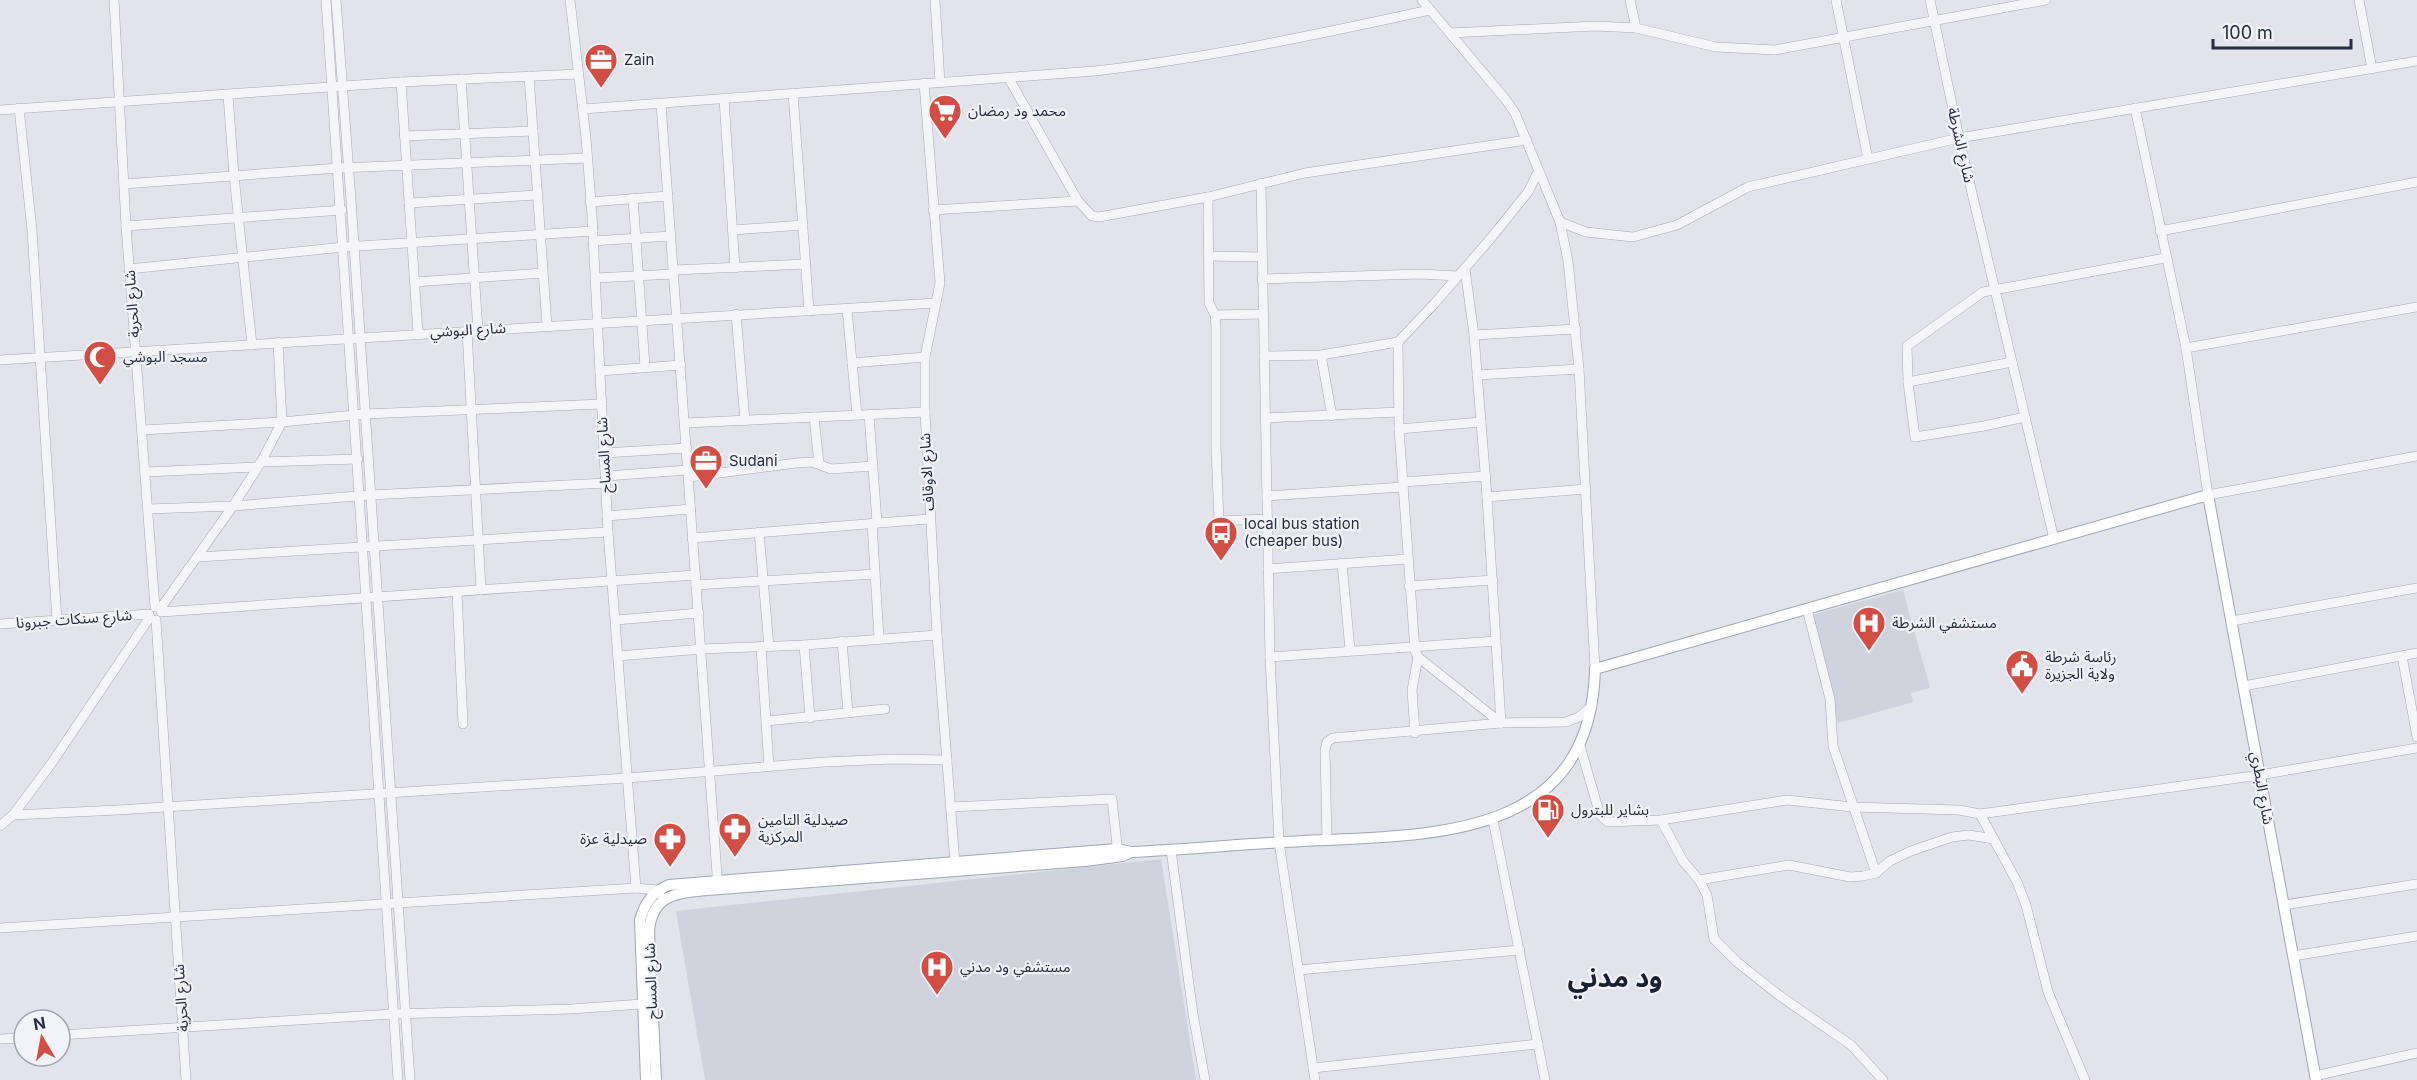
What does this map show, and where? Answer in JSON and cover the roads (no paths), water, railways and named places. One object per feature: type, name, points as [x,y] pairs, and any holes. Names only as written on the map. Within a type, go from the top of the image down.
[{"type":"main road","points":[[661,895],[718,884],[1131,852],[1415,834],[1492,820],[1506,815],[1538,794],[1561,772],[1580,746],[1592,706],[1595,669],[2208,495]]},
{"type":"main road","name":"شارع البطري","points":[[2208,495],[2315,1078]]},
{"type":"main road","points":[[891,872],[955,863],[1118,853]]},
{"type":"main road","name":"شارع المساح","points":[[646,1080],[640,920],[648,900],[661,895]]},
{"type":"main road","name":"شارع المساح","points":[[656,1080],[649,930],[661,895]]},
{"type":"street","name":"شارع الحرية","points":[[114,0],[126,225],[146,472],[186,1080]]},
{"type":"street","points":[[326,0],[338,87]]},
{"type":"street","points":[[336,0],[338,87],[392,904],[393,1014],[398,1080]]},
{"type":"street","name":"شارع المساح","points":[[570,0],[583,109],[593,236],[608,532],[636,888]]},
{"type":"street","points":[[935,0],[940,83]]},
{"type":"street","points":[[1422,0],[1515,113],[1560,222],[1568,261],[1576,329],[1595,669]]},
{"type":"street","points":[[1630,0],[1636,28]]},
{"type":"street","points":[[1836,0],[1868,159]]},
{"type":"street","name":"شارع الشرطة","points":[[1930,0],[1959,138],[2054,539]]},
{"type":"street","points":[[1450,33],[1596,26],[1636,28],[1716,47],[1775,50],[2046,0]]},
{"type":"street","points":[[2359,0],[2372,69]]},
{"type":"street","points":[[583,109],[1095,71],[1170,62],[1268,45],[1430,10]]},
{"type":"street","points":[[1560,222],[1586,232],[1633,237],[1677,225],[1748,187],[1959,138],[2417,61]]},
{"type":"street","points":[[0,110],[401,82],[578,74]]},
{"type":"street","points":[[529,76],[547,326]]},
{"type":"street","points":[[1008,77],[1078,201],[1092,216],[1099,217],[1208,197],[1261,183],[1345,166],[1527,140]]},
{"type":"street","points":[[461,79],[478,330]]},
{"type":"street","points":[[401,82],[418,333]]},
{"type":"street","name":"شارع الاوقاف","points":[[924,83],[940,284],[925,357],[929,519],[955,863]]},
{"type":"street","points":[[794,93],[809,311]]},
{"type":"street","points":[[228,95],[252,345]]},
{"type":"street","points":[[724,99],[735,268]]},
{"type":"street","points":[[661,104],[718,884]]},
{"type":"street","points":[[19,108],[32,230],[57,621]]},
{"type":"street","points":[[2135,108],[2165,258],[2186,348],[2208,495],[2417,456]]},
{"type":"street","points":[[404,136],[533,131]]},
{"type":"street","points":[[124,184],[344,168],[587,158]]},
{"type":"street","points":[[344,168],[342,210],[349,247]]},
{"type":"street","points":[[1264,356],[1321,355],[1398,342],[1462,272],[1528,192],[1538,172]]},
{"type":"street","points":[[2160,231],[2417,182]]},
{"type":"street","points":[[1261,183],[1270,657],[1279,842],[1315,1080]]},
{"type":"street","points":[[409,203],[537,195]]},
{"type":"street","points":[[590,202],[668,196]]},
{"type":"street","points":[[1208,197],[1209,303],[1215,315],[1215,447],[1219,521],[1268,519]]},
{"type":"street","points":[[633,198],[645,368]]},
{"type":"street","points":[[933,210],[1078,201]]},
{"type":"street","points":[[126,225],[342,210]]},
{"type":"street","points":[[733,230],[803,225]]},
{"type":"street","points":[[129,268],[349,247],[540,234],[635,238],[671,236]]},
{"type":"street","points":[[1210,256],[1261,258]]},
{"type":"street","points":[[2025,417],[1915,437],[1908,382],[1906,349],[1909,344],[1979,294],[2165,258]]},
{"type":"street","points":[[595,278],[806,264]]},
{"type":"street","points":[[1262,279],[1462,272]]},
{"type":"street","points":[[1462,272],[1474,336],[1478,375],[1501,723]]},
{"type":"street","points":[[414,282],[543,273]]},
{"type":"street","name":"شارع البوشي","points":[[0,360],[936,303]]},
{"type":"street","points":[[2186,348],[2417,307]]},
{"type":"street","points":[[848,309],[857,415]]},
{"type":"street","points":[[736,314],[745,421]]},
{"type":"street","points":[[1215,315],[1263,314]]},
{"type":"street","points":[[1474,336],[1576,329]]},
{"type":"street","points":[[467,331],[481,590]]},
{"type":"street","points":[[0,826],[13,815],[51,764],[155,613],[198,557],[259,464],[282,422],[278,342]]},
{"type":"street","points":[[1398,342],[1399,429],[1409,586],[1414,646],[1418,657],[1412,690],[1415,732]]},
{"type":"street","points":[[1321,355],[1332,416]]},
{"type":"street","points":[[852,363],[925,357]]},
{"type":"street","points":[[1908,382],[2012,362]]},
{"type":"street","points":[[600,371],[681,365]]},
{"type":"street","points":[[1478,375],[1579,369]]},
{"type":"street","points":[[143,430],[282,422],[360,414],[602,404]]},
{"type":"street","points":[[685,423],[925,412]]},
{"type":"street","points":[[1266,418],[1399,412]]},
{"type":"street","points":[[360,414],[358,459],[365,495]]},
{"type":"street","points":[[869,415],[879,638]]},
{"type":"street","points":[[814,417],[819,464]]},
{"type":"street","points":[[1399,429],[1481,422]]},
{"type":"street","points":[[604,453],[687,448]]},
{"type":"street","points":[[146,472],[358,459]]},
{"type":"street","points":[[148,508],[233,506],[689,474],[796,463],[819,464],[831,469],[873,466]]},
{"type":"street","points":[[1267,496],[1486,476]]},
{"type":"street","points":[[1487,497],[1586,489]]},
{"type":"street","points":[[608,516],[690,509]]},
{"type":"street","points":[[692,538],[929,519]]},
{"type":"street","points":[[198,557],[608,532]]},
{"type":"street","points":[[759,532],[764,582],[769,767]]},
{"type":"street","points":[[1268,569],[1408,559]]},
{"type":"street","points":[[1342,563],[1350,650]]},
{"type":"street","points":[[696,585],[875,574]]},
{"type":"street","name":"شارع سنكات جبرونا","points":[[0,624],[696,575]]},
{"type":"street","points":[[1409,586],[1493,580]]},
{"type":"street","points":[[2232,621],[2417,588]]},
{"type":"street","points":[[457,591],[463,724]]},
{"type":"street","points":[[1807,609],[1830,699],[1833,747],[1876,873]]},
{"type":"street","points":[[616,620],[699,613]]},
{"type":"street","points":[[618,656],[937,635]]},
{"type":"street","points":[[842,641],[848,713]]},
{"type":"street","points":[[1270,657],[1496,641]]},
{"type":"street","points":[[804,645],[810,718]]},
{"type":"street","points":[[2244,686],[2417,653]]},
{"type":"street","points":[[2402,656],[2417,737]]},
{"type":"street","points":[[1418,657],[1501,723]]},
{"type":"street","points":[[1327,840],[1327,742],[1333,738],[1501,723],[1566,722],[1579,717],[1592,706]]},
{"type":"street","points":[[767,721],[885,709]]},
{"type":"street","points":[[1580,746],[1600,815],[1608,822],[1661,820],[1787,800],[1852,807],[1959,810],[1980,814],[2260,775],[2417,748]]},
{"type":"street","points":[[13,815],[627,778],[893,759],[947,760]]},
{"type":"street","points":[[951,807],[1112,799],[1118,853]]},
{"type":"street","points":[[1980,814],[2020,889],[2048,992],[2085,1080]]},
{"type":"street","points":[[1492,820],[1545,1080]]},
{"type":"street","points":[[1661,820],[1683,861],[1699,880],[1709,902],[1714,939],[1737,962],[1771,989],[1851,1045],[1883,1080]]},
{"type":"street","points":[[1699,880],[1789,865],[1850,877],[1876,873],[1890,861],[1911,851],[1952,837],[1969,836],[1994,839]]},
{"type":"street","points":[[1171,850],[1188,981],[1205,1080]]},
{"type":"street","points":[[2284,906],[2417,884]]},
{"type":"street","points":[[0,928],[636,888],[661,895]]},
{"type":"street","points":[[392,904],[410,1080]]},
{"type":"street","points":[[2293,956],[2417,936]]},
{"type":"street","points":[[1298,970],[1520,950]]},
{"type":"street","points":[[72,1034],[393,1014],[571,1009],[642,1004]]},
{"type":"street","points":[[1313,1068],[1538,1044]]},
{"type":"street","points":[[2315,1078],[2417,1053]]},
{"type":"place","name":"Zain","points":[[601,89]]},
{"type":"place","name":"محمد ود رمضان","points":[[945,140]]},
{"type":"place","name":"مسجد البوشي","points":[[100,386]]},
{"type":"place","name":"Sudani","points":[[706,490]]},
{"type":"place","name":"local bus station (cheaper bus)","points":[[1221,562]]},
{"type":"place","name":"مستشفي الشرطة","points":[[1869,652]]},
{"type":"place","name":"رئاسة شرطة ولاية الجزيرة","points":[[2022,695]]},
{"type":"place","name":"بشاير للبترول","points":[[1548,839]]},
{"type":"place","name":"صيدلية التامين المركزية","points":[[735,858]]},
{"type":"place","name":"صيدلية عزة","points":[[670,868]]},
{"type":"place","name":"مستشفي ود مدني","points":[[937,996]]},
{"type":"district","name":"ود مدني","points":[[1615,978]]}]
